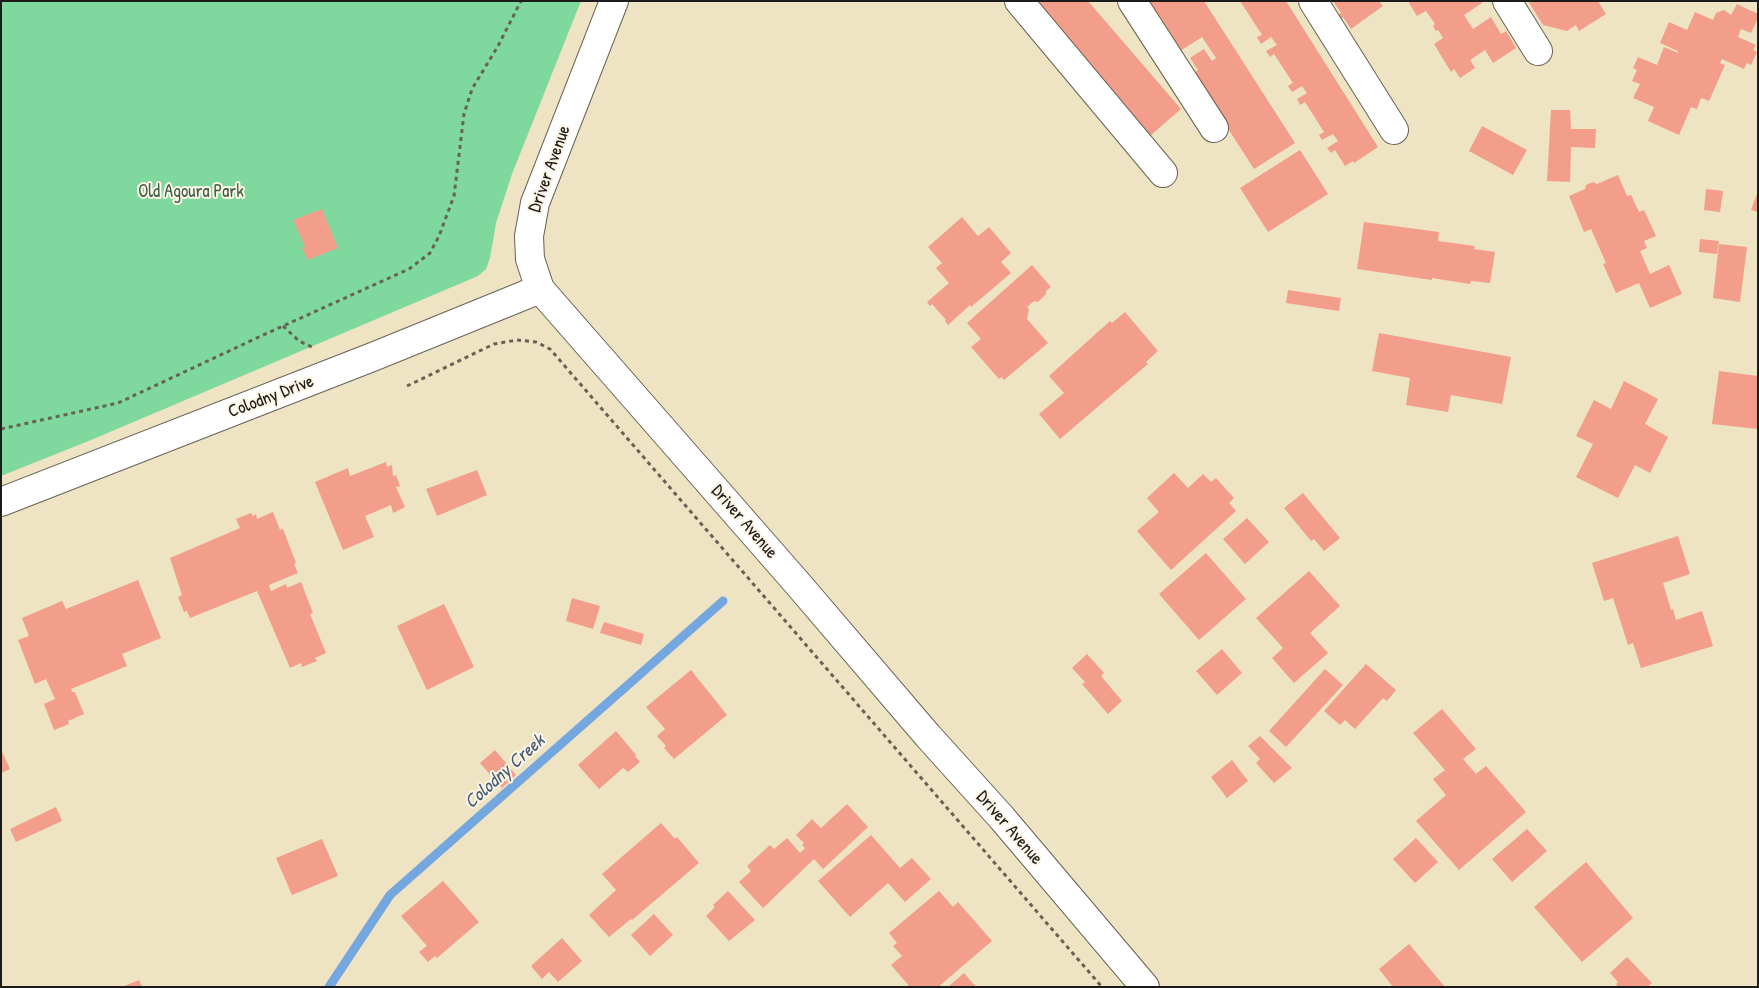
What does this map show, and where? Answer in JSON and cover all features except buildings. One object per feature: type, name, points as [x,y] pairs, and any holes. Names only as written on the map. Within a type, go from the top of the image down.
[{"type":"street","name":"Driver Avenue","points":[[614,1],[535,203],[529,236],[530,259],[540,290],[798,584],[928,736],[1002,818],[1146,987]]},
{"type":"street","points":[[1019,1],[1163,173]]},
{"type":"street","points":[[1132,1],[1214,128]]},
{"type":"street","points":[[1313,1],[1394,130]]},
{"type":"street","points":[[1507,1],[1538,51]]},
{"type":"street","name":"Colodny Drive","points":[[1,502],[540,290]]},
{"type":"path","points":[[1,430],[118,403],[410,269],[430,253],[439,236],[454,196],[464,114],[472,89],[498,46],[521,1]]},
{"type":"path","points":[[283,326],[299,341],[314,348],[322,345]]},
{"type":"path","points":[[406,386],[494,344],[517,340],[536,342],[550,349],[1102,987]]},
{"type":"green space","name":"Old Agoura Park","points":[[1,1],[581,1],[512,174],[496,223],[490,258],[486,269],[478,276],[91,440],[1,476]]},
{"type":"waterway","name":"Colodny Creek","points":[[329,987],[390,895],[723,601]]}]
